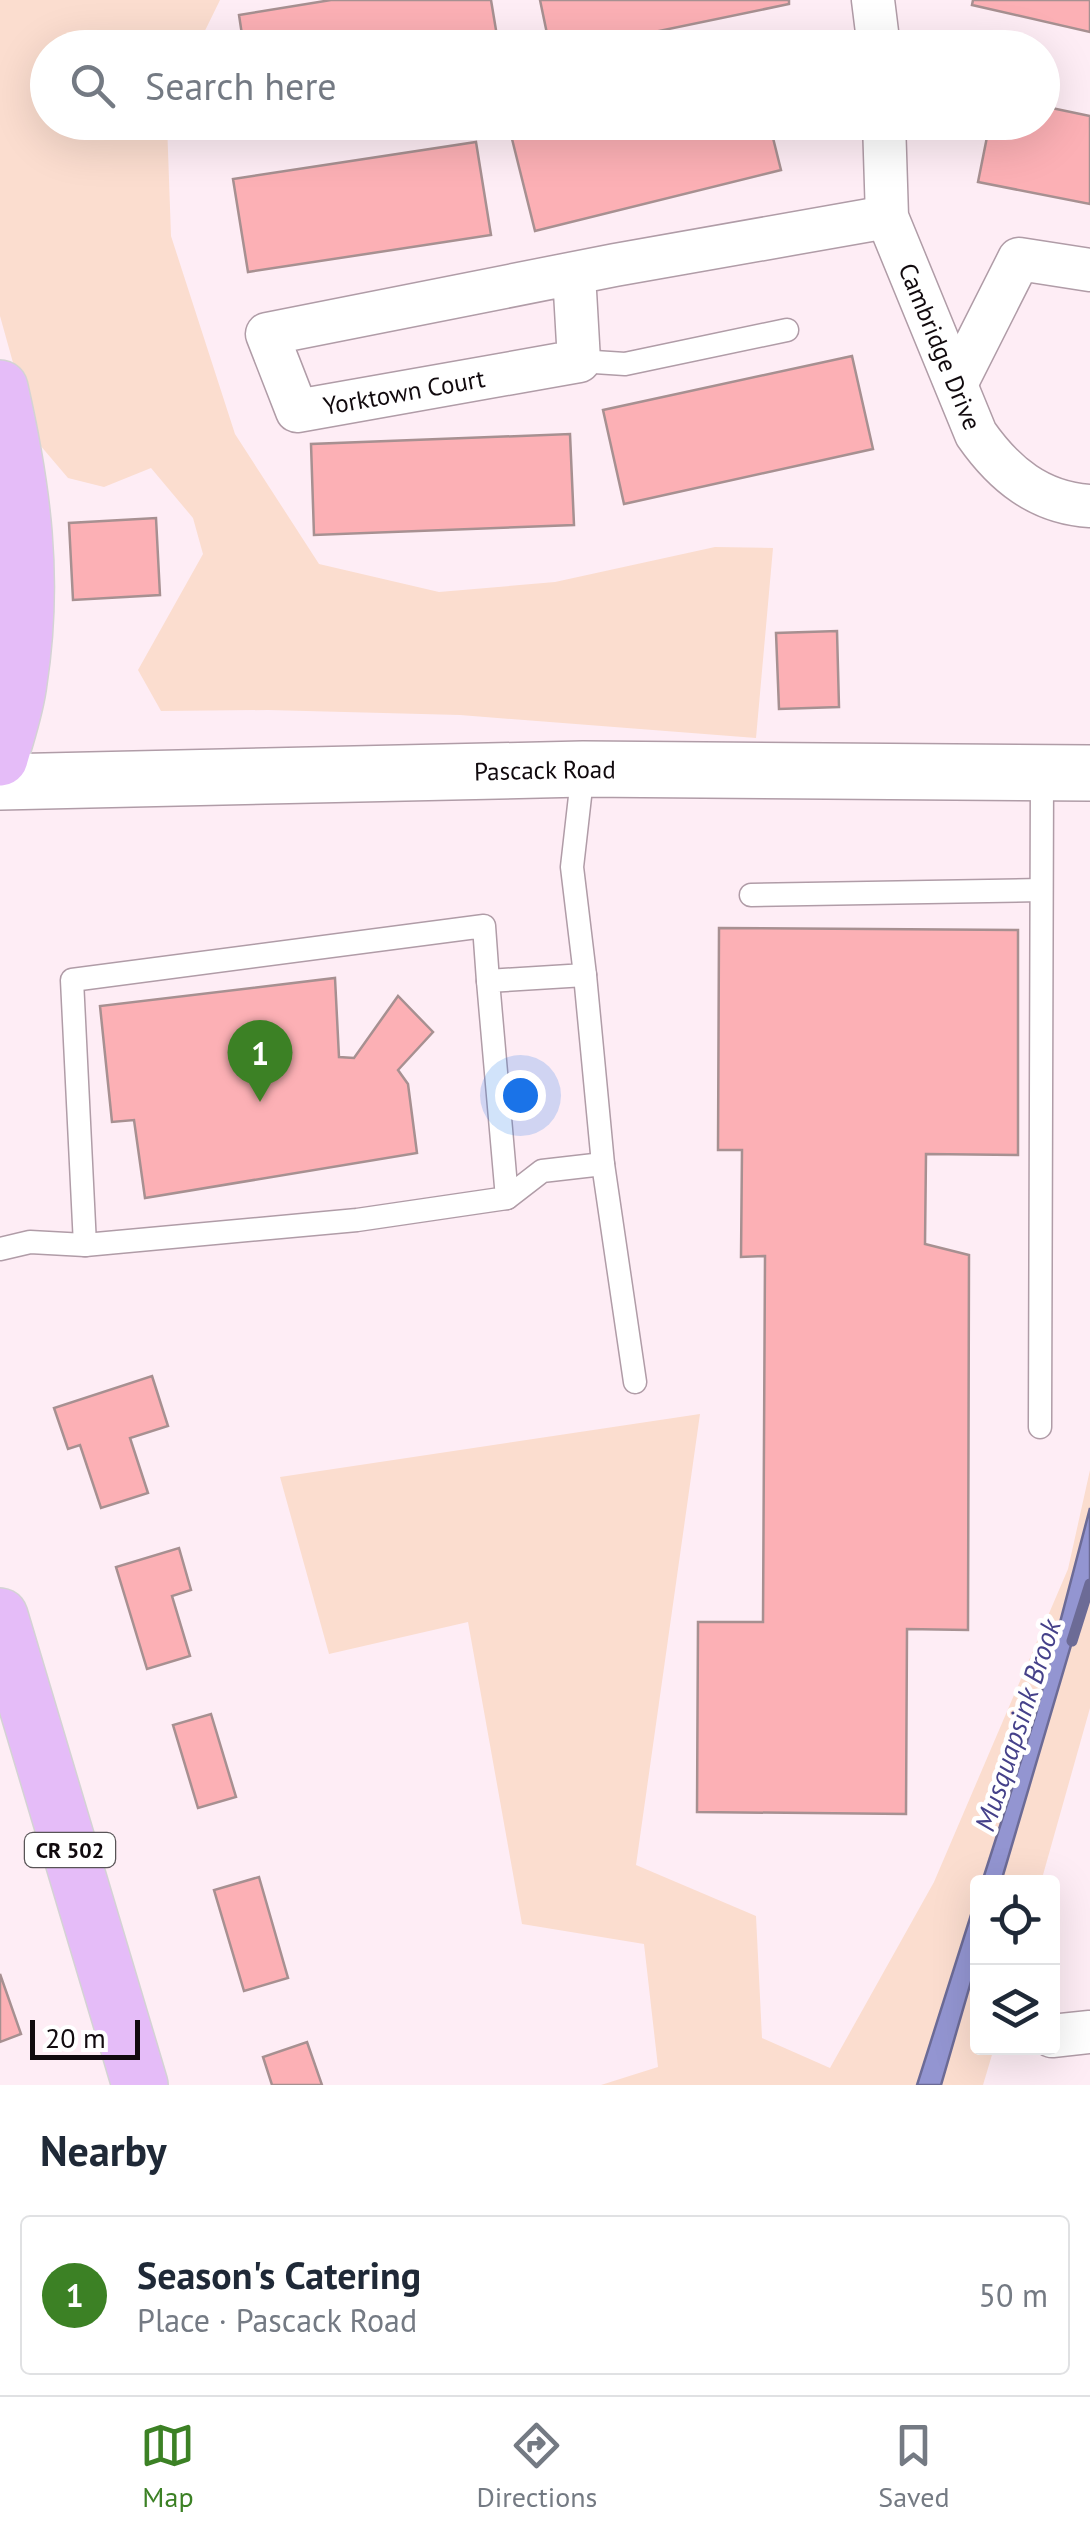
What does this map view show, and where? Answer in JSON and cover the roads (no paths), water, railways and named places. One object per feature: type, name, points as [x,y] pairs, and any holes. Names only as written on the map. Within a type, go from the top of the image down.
[{"type":"main road","points":[[0,388],[19,472],[13,566],[26,614],[19,685],[0,758]]},
{"type":"main road","name":"CR 502","points":[[0,1616],[140,2085]]},
{"type":"street","points":[[873,0],[877,30]]},
{"type":"street","name":"Cambridge Drive","points":[[885,140],[887,217],[976,434],[996,463],[1024,485],[1058,501],[1090,506]]},
{"type":"street","name":"Yorktown Court","points":[[579,360],[297,411],[267,334],[887,217]]},
{"type":"street","points":[[956,384],[1020,259],[1090,270]]},
{"type":"street","points":[[574,274],[579,360]]},
{"type":"street","name":"Pascack Road","points":[[0,782],[582,769],[1066,773]]},
{"type":"street","points":[[1060,2035],[1090,2032]]},
{"type":"lane","points":[[579,360],[625,364],[787,330]]},
{"type":"lane","points":[[582,769],[572,867],[602,1164],[635,1382]]},
{"type":"lane","points":[[1040,1427],[1041,890],[1066,773]]},
{"type":"lane","points":[[751,896],[1041,890]]},
{"type":"lane","points":[[85,1245],[72,980],[484,926],[507,1198]]},
{"type":"lane","points":[[488,981],[585,975]]},
{"type":"lane","points":[[0,1249],[30,1242],[85,1245],[357,1220],[507,1198],[542,1172],[602,1164]]},
{"type":"water","points":[[1090,1508],[1090,1581],[1003,1875],[984,1875],[1036,1714]]},
{"type":"water","points":[[970,1918],[970,1985],[941,2085],[917,2085]]},
{"type":"waterway","name":"Musquapsink Brook","points":[[1072,1641],[1090,1584]]},
{"type":"place","name":"Season's Catering","points":[[260,1102]]}]
